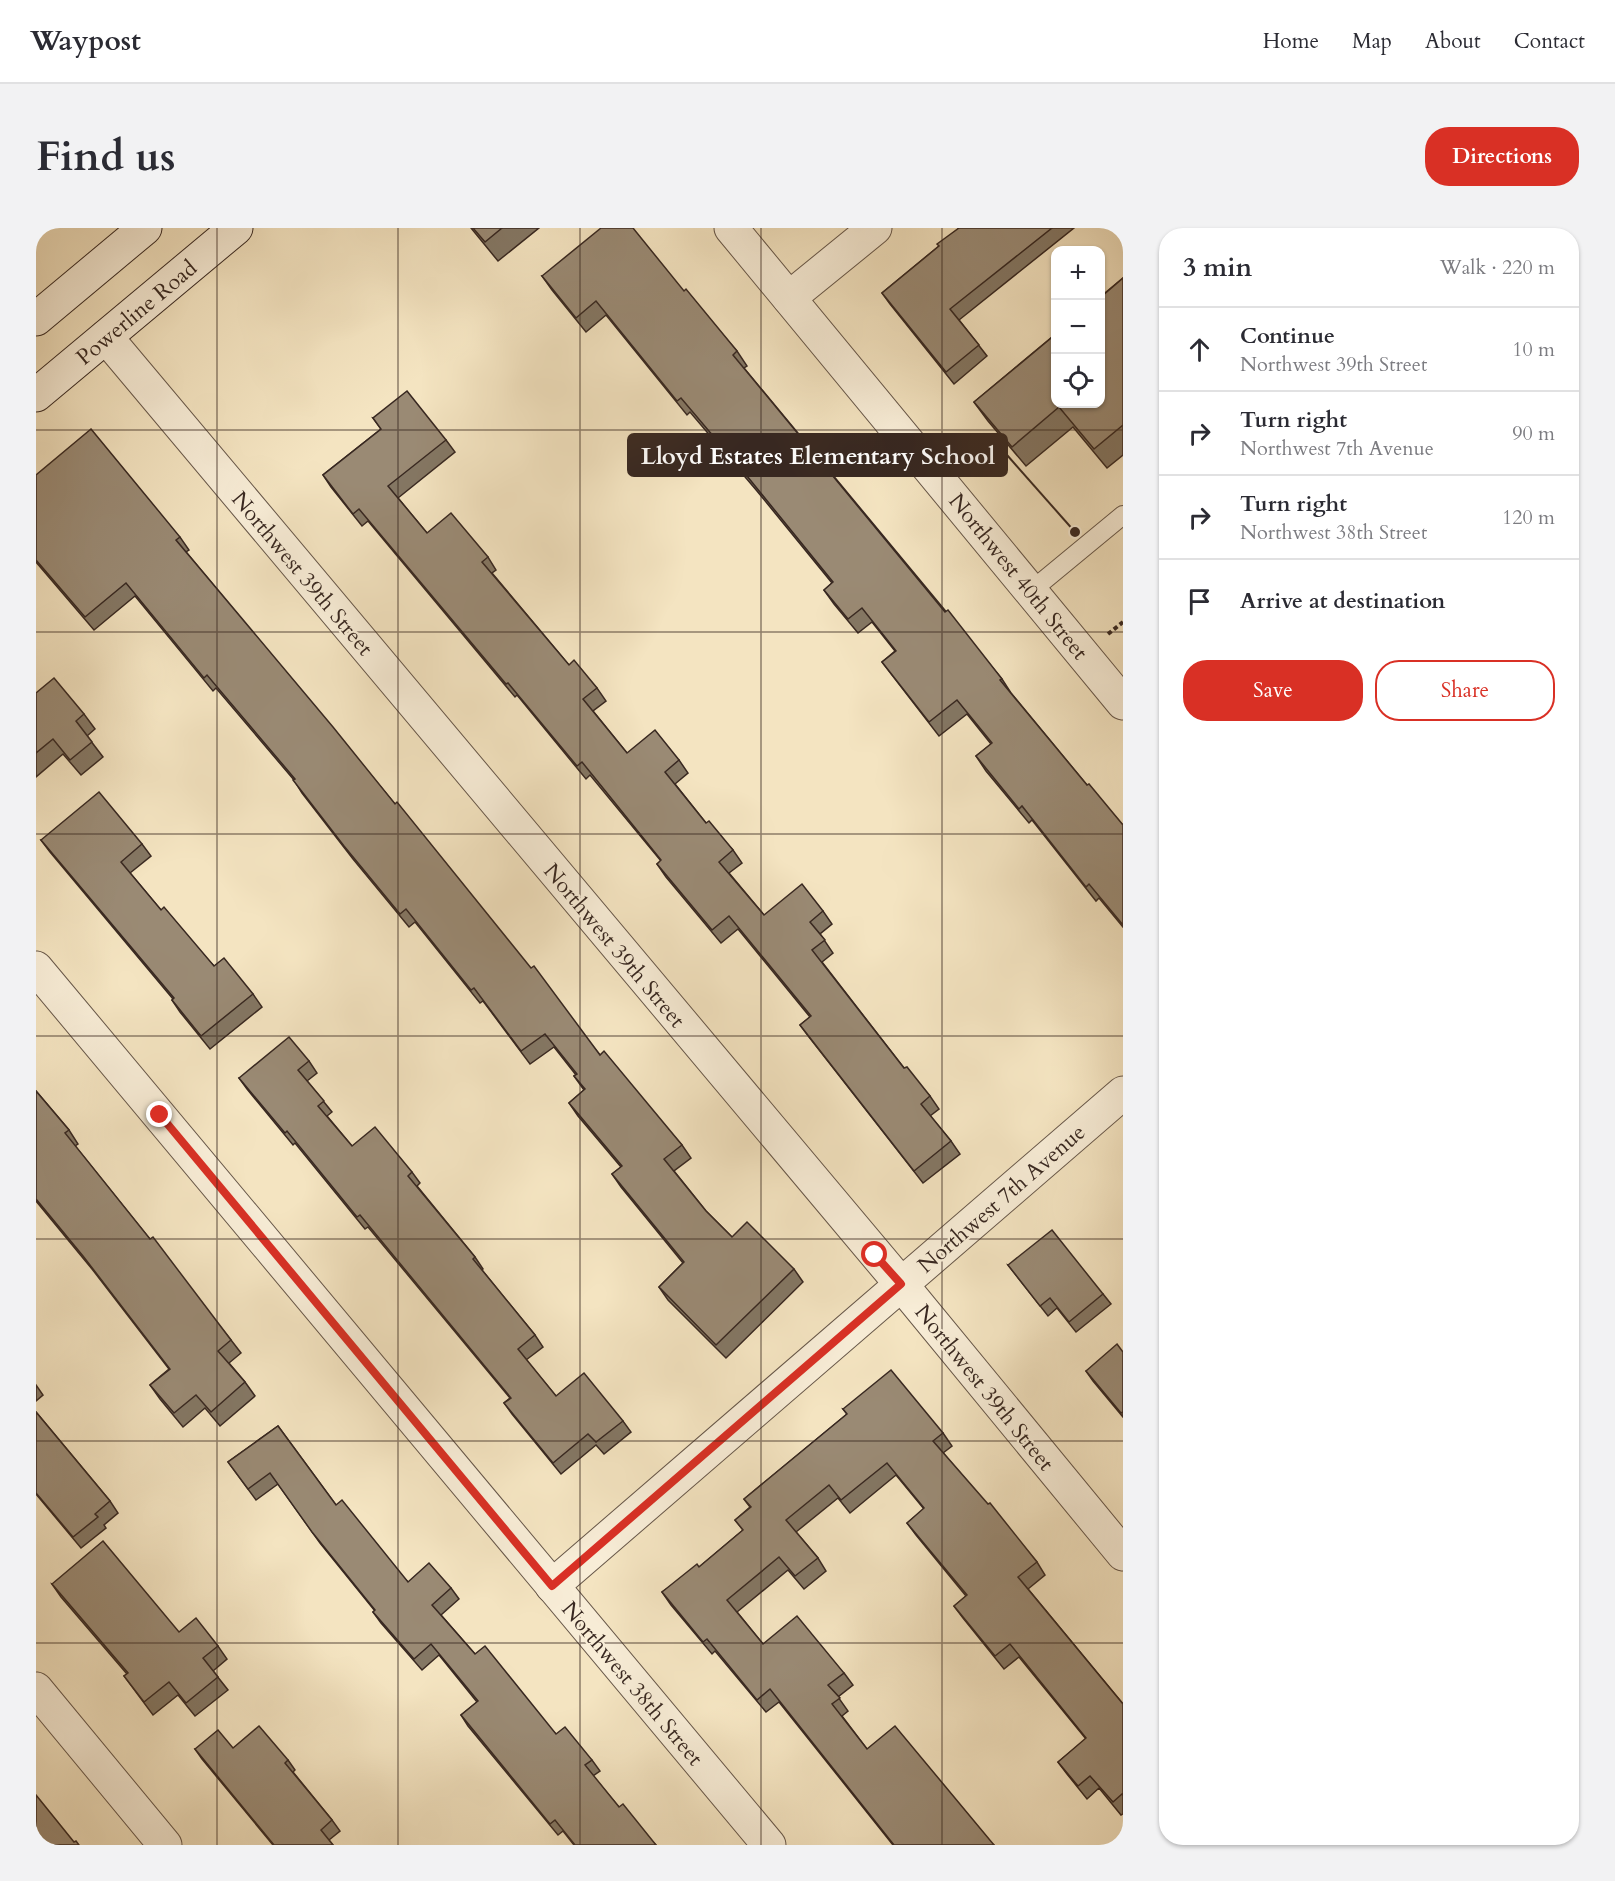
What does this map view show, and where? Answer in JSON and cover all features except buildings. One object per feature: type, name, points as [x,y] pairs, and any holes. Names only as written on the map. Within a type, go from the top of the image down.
[{"type":"street","name":"Powerline Road","points":[[36,395],[236,228]]},
{"type":"street","name":"Northwest 40th Street","points":[[731,228],[1123,703]]},
{"type":"street","points":[[789,298],[875,228]]},
{"type":"street","points":[[36,319],[137,231]]},
{"type":"street","name":"Northwest 39th Street","points":[[106,337],[901,1284],[1123,1554]]},
{"type":"street","name":"Northwest 38th Street","points":[[36,968],[769,1845]]},
{"type":"street","name":"Northwest 7th Avenue","points":[[552,1586],[1123,1093]]},
{"type":"street","points":[[36,1689],[165,1845]]},
{"type":"lane","points":[[1030,591],[1123,515]]},
{"type":"path","points":[[1106,637],[1123,622]]},
{"type":"place","name":"Lloyd Estates Elementary School","points":[[1075,532]]},
{"type":"route","points":[[160,1115],[552,1586],[901,1284],[875,1255]]}]
